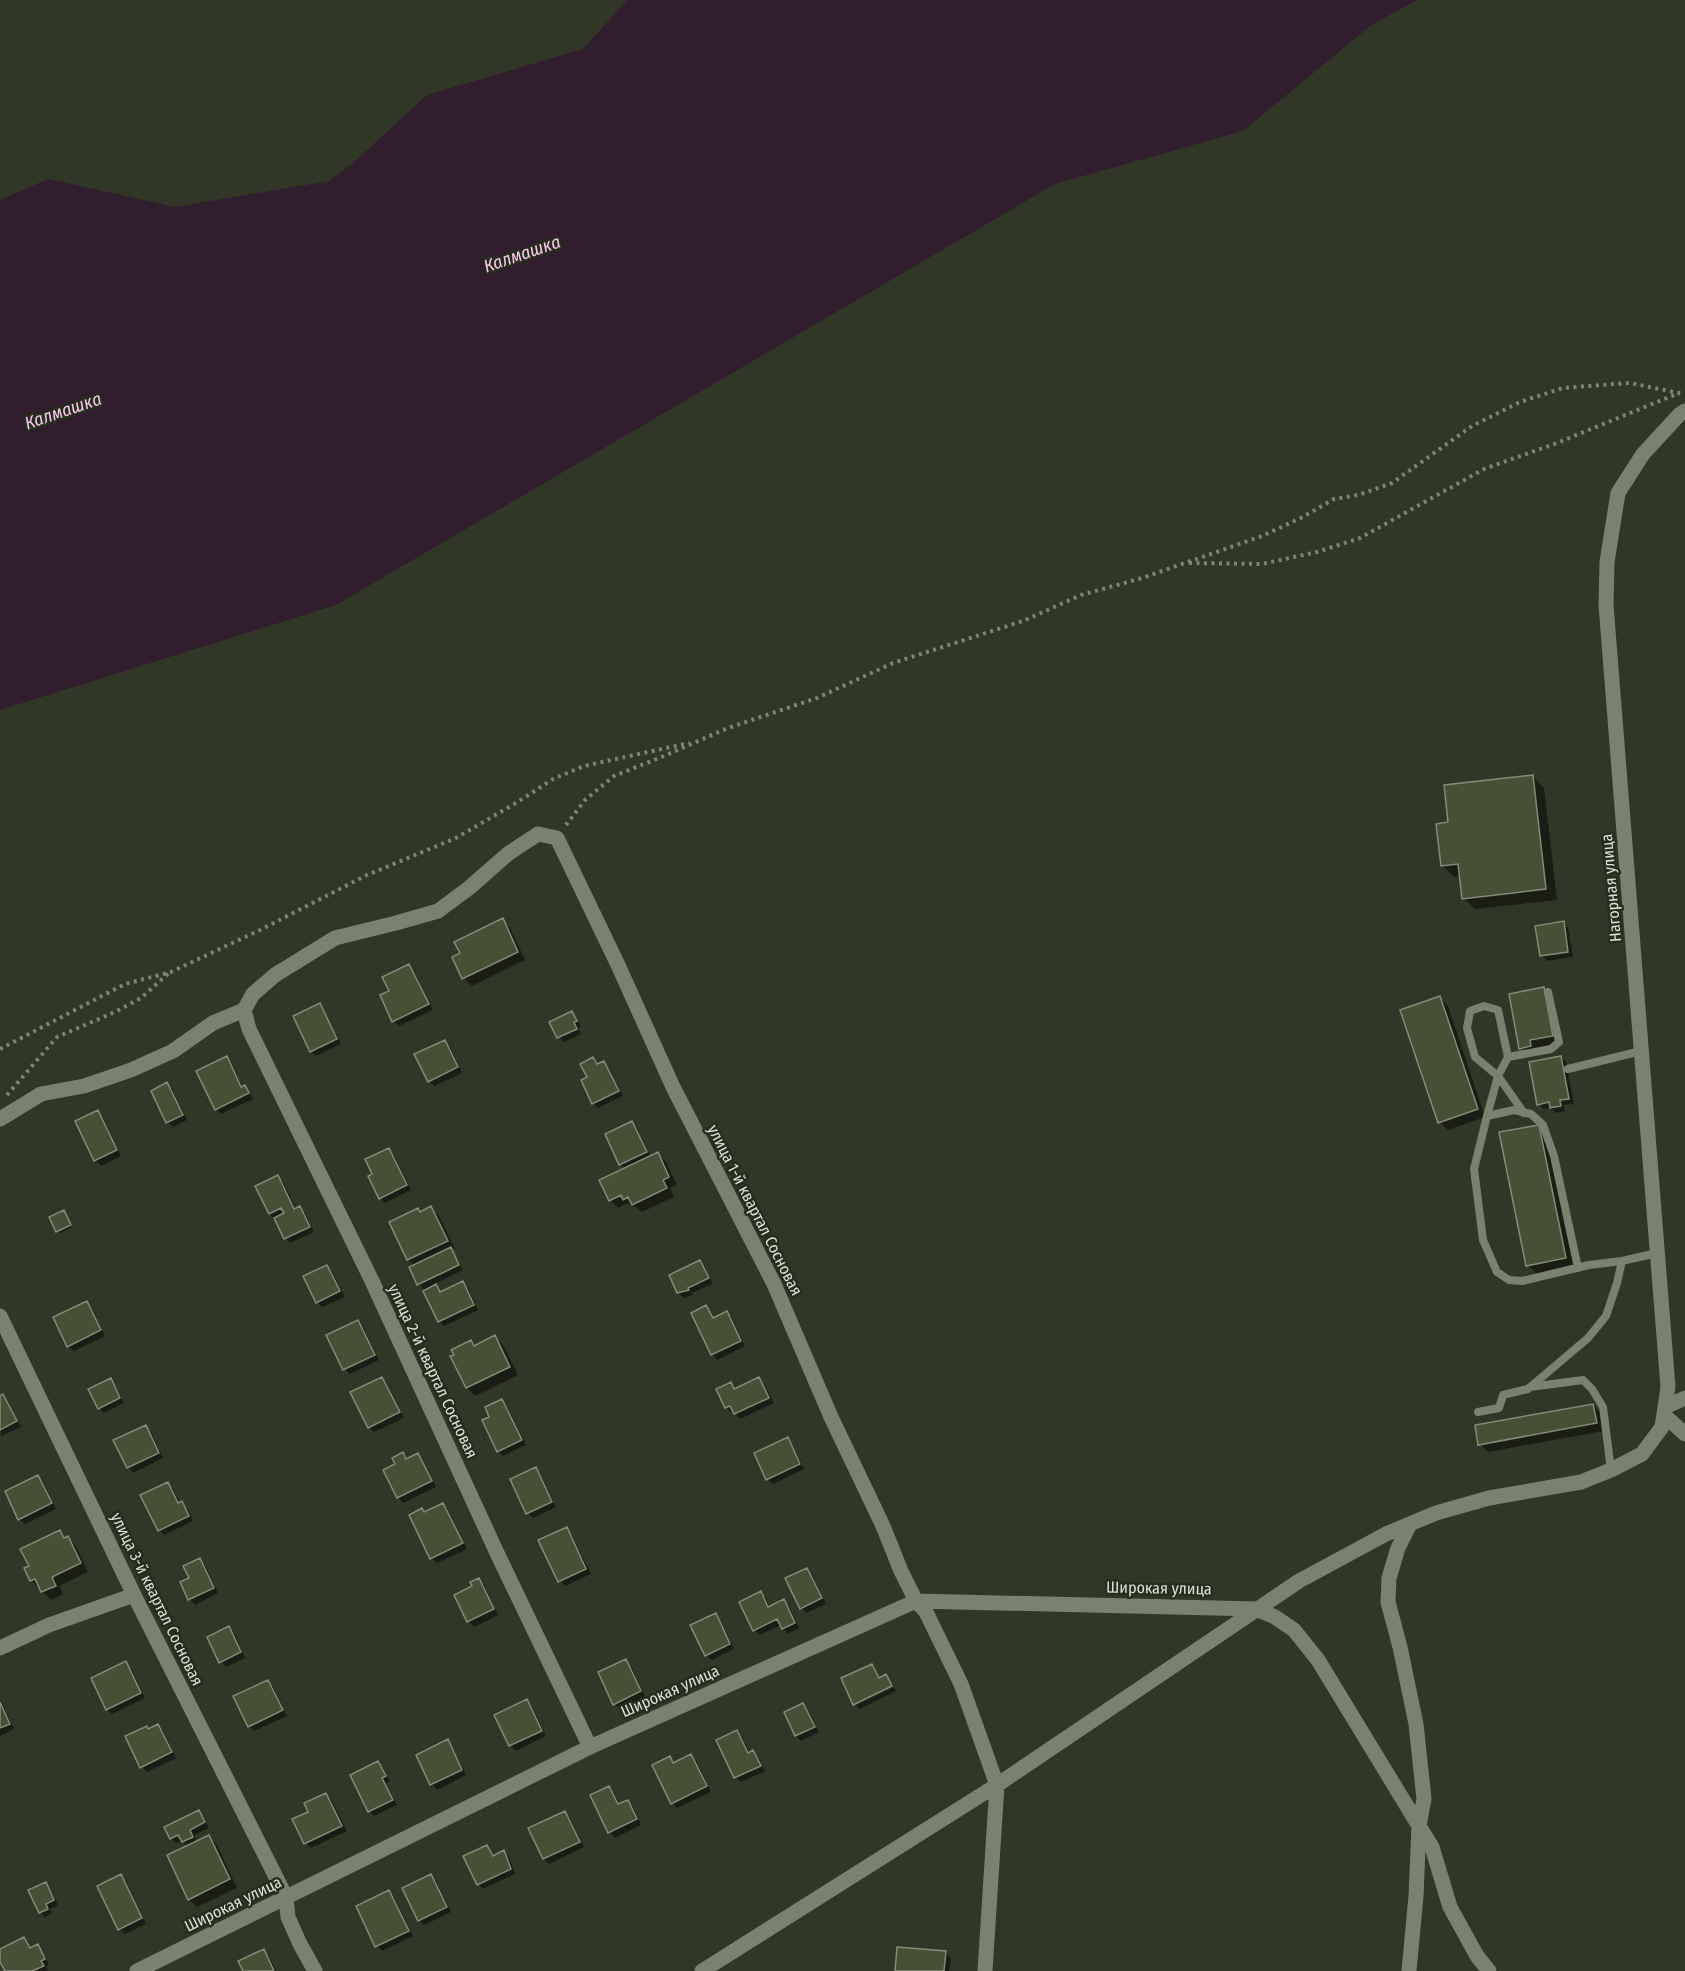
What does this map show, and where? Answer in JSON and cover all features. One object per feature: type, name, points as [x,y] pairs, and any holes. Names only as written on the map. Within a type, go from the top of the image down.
[{"type":"street","name":"Нагорная улица","points":[[702,1971],[997,1785],[1299,1581],[1386,1534],[1436,1513],[1489,1498],[1581,1482],[1611,1470],[1642,1454],[1662,1427],[1668,1387],[1606,605],[1607,562],[1618,493],[1642,454],[1685,411]]},
{"type":"street","points":[[0,1119],[41,1095],[84,1086],[132,1070],[173,1052],[213,1023],[244,1010],[253,994],[275,975],[335,938],[438,910],[469,888],[508,853],[538,834],[557,838]]},
{"type":"street","name":"улица 1-й квартал Сосновая","points":[[557,838],[673,1087],[774,1284],[831,1417],[884,1526],[901,1571],[916,1601],[926,1612],[961,1684],[997,1785]]},
{"type":"street","name":"улица 2-й квартал Сосновая","points":[[244,1010],[249,1029],[372,1281],[497,1553],[590,1747]]},
{"type":"street","name":"улица 3-й квартал Сосновая","points":[[0,1316],[134,1595],[286,1897],[288,1917],[315,1971]]},
{"type":"street","points":[[1685,1398],[1664,1411],[1685,1434]]},
{"type":"street","points":[[1408,1971],[1416,1896],[1419,1826],[1424,1799],[1416,1724],[1388,1602],[1389,1578],[1398,1548],[1410,1524]]},
{"type":"street","points":[[0,1648],[48,1625],[134,1595]]},
{"type":"street","name":"Широкая улица","points":[[137,1971],[590,1747],[916,1601],[1256,1609]]},
{"type":"street","points":[[1256,1609],[1275,1617],[1294,1630],[1318,1660],[1432,1847],[1450,1907],[1477,1956],[1488,1971]]},
{"type":"street","points":[[985,1971],[997,1785]]},
{"type":"lane","points":[[1508,1057],[1551,1049],[1559,1042],[1548,992]]},
{"type":"lane","points":[[1524,1113],[1497,1076],[1475,1058],[1467,1028],[1470,1011],[1484,1006],[1498,1011],[1508,1057],[1497,1076],[1474,1169],[1484,1240],[1497,1272],[1509,1280],[1522,1281],[1657,1253]]},
{"type":"lane","points":[[1568,1069],[1641,1051]]},
{"type":"lane","points":[[1487,1116],[1514,1110],[1531,1114],[1543,1125],[1554,1156],[1578,1268]]},
{"type":"lane","points":[[1530,1387],[1588,1338],[1606,1316],[1622,1261]]},
{"type":"lane","points":[[1478,1412],[1499,1408],[1503,1395],[1530,1387],[1583,1380],[1592,1389],[1603,1407],[1611,1470]]},
{"type":"path","points":[[557,838],[585,800],[615,776],[728,728],[818,698],[893,663],[1023,621],[1081,595],[1142,578],[1262,536],[1303,517],[1334,499],[1358,495],[1392,483],[1472,426],[1520,402],[1563,388],[1630,383],[1682,393]]},
{"type":"path","points":[[1185,563],[1262,564],[1317,552],[1360,538],[1484,469],[1557,443],[1682,393]]},
{"type":"path","points":[[0,1049],[125,984],[171,972],[261,930],[367,875],[456,838],[554,778],[584,766],[698,741]]},
{"type":"path","points":[[6,1095],[57,1038],[141,998],[171,972]]},
{"type":"water","name":"Калмашка","points":[[627,0],[1417,0],[1370,26],[1243,131],[1055,184],[336,605],[0,710],[0,200],[48,179],[175,207],[329,181],[353,163],[427,95],[583,49]]},
{"type":"building","points":[[1533,775],[1546,889],[1462,899],[1458,864],[1441,866],[1436,824],[1448,822],[1444,785]]},
{"type":"building","points":[[503,918],[518,952],[462,979],[452,957],[460,953],[454,942]]},
{"type":"building","points":[[1564,921],[1568,952],[1540,956],[1535,926]]},
{"type":"building","points":[[409,964],[429,1004],[392,1022],[380,995],[389,991],[382,977]]},
{"type":"building","points":[[1544,987],[1553,1036],[1530,1040],[1531,1046],[1519,1049],[1509,994]]},
{"type":"building","points":[[1440,996],[1478,1109],[1438,1123],[1400,1010]]},
{"type":"building","points":[[320,1003],[337,1039],[310,1052],[293,1016]]},
{"type":"building","points":[[572,1011],[577,1021],[574,1022],[577,1029],[557,1038],[549,1022]]},
{"type":"building","points":[[445,1040],[458,1067],[428,1082],[414,1054]]},
{"type":"building","points":[[227,1056],[241,1087],[245,1085],[249,1093],[215,1110],[196,1071]]},
{"type":"building","points":[[1561,1056],[1569,1099],[1560,1100],[1561,1106],[1550,1108],[1549,1102],[1537,1105],[1529,1062]]},
{"type":"building","points":[[593,1057],[597,1064],[604,1061],[619,1091],[592,1104],[581,1080],[587,1077],[580,1064]]},
{"type":"building","points":[[167,1082],[183,1115],[166,1123],[151,1091]]},
{"type":"building","points":[[98,1110],[117,1150],[94,1161],[75,1121]]},
{"type":"building","points":[[632,1121],[647,1152],[619,1165],[605,1134]]},
{"type":"building","points":[[1539,1125],[1566,1258],[1526,1266],[1499,1132]]},
{"type":"building","points":[[389,1148],[407,1185],[379,1199],[368,1176],[372,1174],[365,1159]]},
{"type":"building","points":[[658,1152],[669,1177],[663,1180],[667,1188],[632,1205],[628,1197],[623,1200],[621,1195],[609,1201],[599,1180]]},
{"type":"building","points":[[278,1175],[294,1209],[300,1206],[310,1227],[284,1239],[274,1218],[284,1213],[281,1208],[269,1214],[255,1186]]},
{"type":"building","points":[[431,1206],[448,1241],[407,1260],[389,1222],[418,1208],[420,1212]]},
{"type":"building","points":[[64,1210],[71,1225],[56,1232],[49,1217]]},
{"type":"building","points":[[451,1247],[459,1265],[417,1285],[409,1267]]},
{"type":"building","points":[[700,1260],[709,1278],[688,1288],[689,1290],[677,1293],[669,1275]]},
{"type":"building","points":[[327,1265],[340,1291],[316,1303],[303,1276]]},
{"type":"building","points":[[463,1281],[474,1305],[438,1322],[423,1291],[436,1284],[440,1292]]},
{"type":"building","points":[[87,1301],[101,1330],[67,1347],[53,1317]]},
{"type":"building","points":[[706,1305],[713,1318],[727,1311],[741,1341],[711,1355],[691,1313]]},
{"type":"building","points":[[358,1320],[375,1355],[343,1370],[326,1335]]},
{"type":"building","points":[[495,1335],[510,1367],[466,1388],[450,1356],[454,1355],[451,1350],[471,1340],[474,1346]]},
{"type":"building","points":[[382,1377],[400,1412],[368,1428],[350,1392]]},
{"type":"building","points":[[759,1377],[769,1398],[734,1414],[730,1406],[725,1408],[716,1389],[731,1382],[734,1389]]},
{"type":"building","points":[[111,1378],[120,1398],[98,1409],[88,1389]]},
{"type":"building","points":[[3,1394],[17,1421],[0,1430],[0,1396]]},
{"type":"building","points":[[502,1399],[522,1440],[497,1452],[482,1420],[489,1417],[485,1407]]},
{"type":"building","points":[[1593,1404],[1597,1423],[1478,1445],[1475,1425]]},
{"type":"building","points":[[146,1425],[159,1453],[127,1468],[113,1440]]},
{"type":"building","points":[[788,1437],[800,1464],[766,1480],[754,1453]]},
{"type":"building","points":[[403,1452],[406,1459],[418,1453],[432,1481],[397,1498],[383,1470],[395,1464],[392,1458]]},
{"type":"building","points":[[536,1467],[552,1502],[526,1514],[510,1479]]},
{"type":"building","points":[[38,1475],[52,1503],[18,1520],[5,1491]]},
{"type":"building","points":[[168,1482],[178,1503],[182,1501],[189,1516],[158,1531],[140,1495]]},
{"type":"building","points":[[443,1503],[463,1543],[430,1559],[409,1515],[422,1508],[424,1512]]},
{"type":"building","points":[[567,1527],[586,1569],[558,1582],[538,1540]]},
{"type":"building","points":[[60,1530],[64,1538],[68,1536],[81,1563],[52,1577],[56,1586],[41,1592],[35,1579],[30,1581],[24,1568],[29,1566],[20,1549]]},
{"type":"building","points":[[200,1558],[214,1588],[188,1600],[180,1582],[189,1578],[183,1566]]},
{"type":"building","points":[[807,1568],[822,1598],[800,1609],[785,1578]]},
{"type":"building","points":[[479,1578],[494,1609],[467,1622],[454,1595],[472,1586],[470,1582]]},
{"type":"building","points":[[761,1591],[768,1607],[784,1599],[795,1623],[782,1629],[777,1619],[753,1631],[739,1602]]},
{"type":"building","points":[[716,1613],[730,1644],[705,1656],[690,1625]]},
{"type":"building","points":[[229,1626],[241,1652],[219,1663],[207,1637]]},
{"type":"building","points":[[626,1659],[641,1691],[613,1705],[598,1672]]},
{"type":"building","points":[[126,1661],[141,1693],[106,1710],[91,1678]]},
{"type":"building","points":[[872,1664],[879,1678],[886,1674],[892,1686],[853,1705],[841,1678]]},
{"type":"building","points":[[268,1680],[283,1710],[248,1727],[233,1696]]},
{"type":"building","points":[[527,1699],[542,1731],[509,1746],[494,1715]]},
{"type":"building","points":[[0,1702],[10,1724],[0,1728]]},
{"type":"building","points":[[803,1703],[815,1727],[795,1736],[784,1712]]},
{"type":"building","points":[[158,1724],[172,1752],[140,1768],[125,1736],[147,1726],[148,1729]]},
{"type":"building","points":[[737,1730],[748,1753],[753,1750],[761,1766],[734,1778],[716,1740]]},
{"type":"building","points":[[448,1739],[462,1770],[430,1785],[416,1755]]},
{"type":"building","points":[[691,1754],[707,1786],[671,1804],[652,1765],[670,1756],[673,1763]]},
{"type":"building","points":[[378,1761],[386,1776],[382,1778],[393,1800],[368,1812],[350,1775]]},
{"type":"building","points":[[609,1786],[618,1804],[628,1800],[637,1819],[608,1833],[590,1795]]},
{"type":"building","points":[[326,1793],[342,1826],[304,1844],[292,1819],[308,1812],[304,1803]]},
{"type":"building","points":[[199,1810],[205,1822],[190,1830],[193,1837],[182,1842],[178,1835],[170,1839],[164,1827]]},
{"type":"building","points":[[565,1811],[580,1842],[543,1859],[528,1828]]},
{"type":"building","points":[[209,1835],[230,1879],[188,1900],[167,1855]]},
{"type":"building","points":[[487,1845],[493,1856],[504,1850],[511,1869],[477,1885],[463,1856]]},
{"type":"building","points":[[121,1874],[142,1918],[118,1930],[97,1886]]},
{"type":"building","points":[[431,1874],[447,1907],[418,1921],[402,1888]]},
{"type":"building","points":[[46,1882],[54,1900],[46,1904],[48,1909],[39,1913],[28,1890]]},
{"type":"building","points":[[389,1890],[409,1931],[375,1947],[356,1906]]},
{"type":"building","points":[[24,1937],[30,1948],[38,1944],[45,1959],[41,1961],[44,1966],[32,1971],[5,1971],[0,1962],[0,1949]]},
{"type":"building","points":[[897,1947],[946,1951],[944,1971],[895,1971]]},
{"type":"building","points":[[264,1949],[274,1971],[243,1971],[238,1961]]}]
